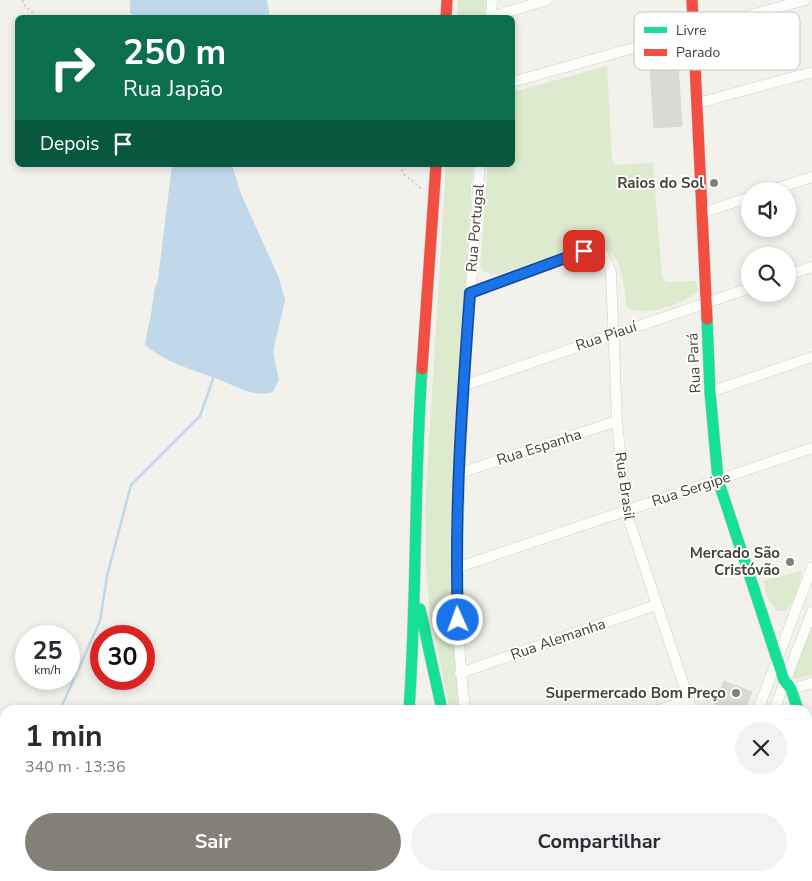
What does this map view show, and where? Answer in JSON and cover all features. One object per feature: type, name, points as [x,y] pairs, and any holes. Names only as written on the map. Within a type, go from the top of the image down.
[{"type":"street","points":[[446,15],[447,0]]},
{"type":"street","points":[[491,15],[492,0]]},
{"type":"street","points":[[498,15],[547,0]]},
{"type":"street","points":[[763,12],[805,0]]},
{"type":"street","points":[[515,81],[634,48]]},
{"type":"street","name":"Rua Pará","points":[[696,70],[710,392],[718,480],[777,658],[796,705]]},
{"type":"street","points":[[698,103],[812,72]]},
{"type":"street","points":[[409,705],[415,586],[416,456],[436,167]]},
{"type":"street","name":"Rua Portugal","points":[[464,705],[460,673],[456,568],[463,386],[480,167]]},
{"type":"street","points":[[796,182],[812,177]]},
{"type":"street","points":[[702,213],[741,201]]},
{"type":"street","name":"Rua Brasil","points":[[470,293],[584,251],[603,254],[611,272],[617,421],[626,510],[690,705]]},
{"type":"street","points":[[796,272],[812,267]]},
{"type":"street","name":"Rua Piauí","points":[[463,386],[741,291]]},
{"type":"street","points":[[710,392],[812,357]]},
{"type":"street","name":"Rua Espanha","points":[[460,473],[617,421]]},
{"type":"street","name":"Rua Sergipe","points":[[456,568],[812,448]]},
{"type":"street","points":[[760,705],[812,568]]},
{"type":"street","points":[[415,586],[441,705]]},
{"type":"street","name":"Rua Alemanha","points":[[460,673],[656,605]]},
{"type":"street","points":[[777,705],[788,685],[812,612]]},
{"type":"street","points":[[788,685],[812,683]]},
{"type":"path","points":[[22,0],[25,6],[36,15]]},
{"type":"path","points":[[401,167],[414,184],[434,197]]},
{"type":"green space","points":[[458,0],[486,0],[484,15],[457,15]]},
{"type":"green space","points":[[607,66],[612,160],[616,165],[653,163],[662,278],[667,282],[696,281],[698,290],[674,305],[653,311],[634,310],[627,307],[620,268],[616,260],[604,247],[594,242],[497,275],[484,272],[480,266],[488,167],[515,167],[515,91]]},
{"type":"green space","points":[[446,167],[473,167],[451,519],[451,610],[459,705],[449,705],[430,613],[426,570],[425,508]]},
{"type":"green space","points":[[802,571],[796,595],[787,611],[777,611],[767,597],[763,581]]},
{"type":"green space","points":[[812,625],[812,675],[795,679],[793,675]]},
{"type":"water","points":[[130,0],[267,0],[270,15],[133,15],[130,13]]},
{"type":"water","points":[[172,167],[233,167],[241,194],[279,278],[285,300],[273,352],[279,380],[273,392],[257,393],[243,390],[171,361],[145,345],[154,290],[158,280]]},
{"type":"building","points":[[650,70],[678,70],[682,126],[654,128]]},
{"type":"building","name":"Supermercado Bom Preço","points":[[724,681],[752,692],[746,705],[715,705]]},
{"type":"waterway","points":[[62,705],[100,621],[107,576],[131,485],[200,416],[214,376]]},
{"type":"traffic: fast","points":[[707,319],[710,392],[718,480],[784,680],[791,689],[796,705]]},
{"type":"traffic: fast","points":[[409,705],[422,369]]},
{"type":"traffic: fast","points":[[420,609],[441,705]]},
{"type":"traffic: jam","points":[[446,15],[447,0]]},
{"type":"traffic: jam","points":[[692,0],[693,12]]},
{"type":"traffic: jam","points":[[695,70],[707,319]]},
{"type":"traffic: jam","points":[[422,369],[436,167]]},
{"type":"place","name":"Raios do Sol","points":[[714,183]]},
{"type":"place","name":"Mercado São Cristóvão","points":[[790,562]]},
{"type":"place","name":"Supermercado Bom Preço","points":[[736,693]]},
{"type":"route","points":[[458,620],[456,568],[463,386],[470,293],[584,251]]}]
